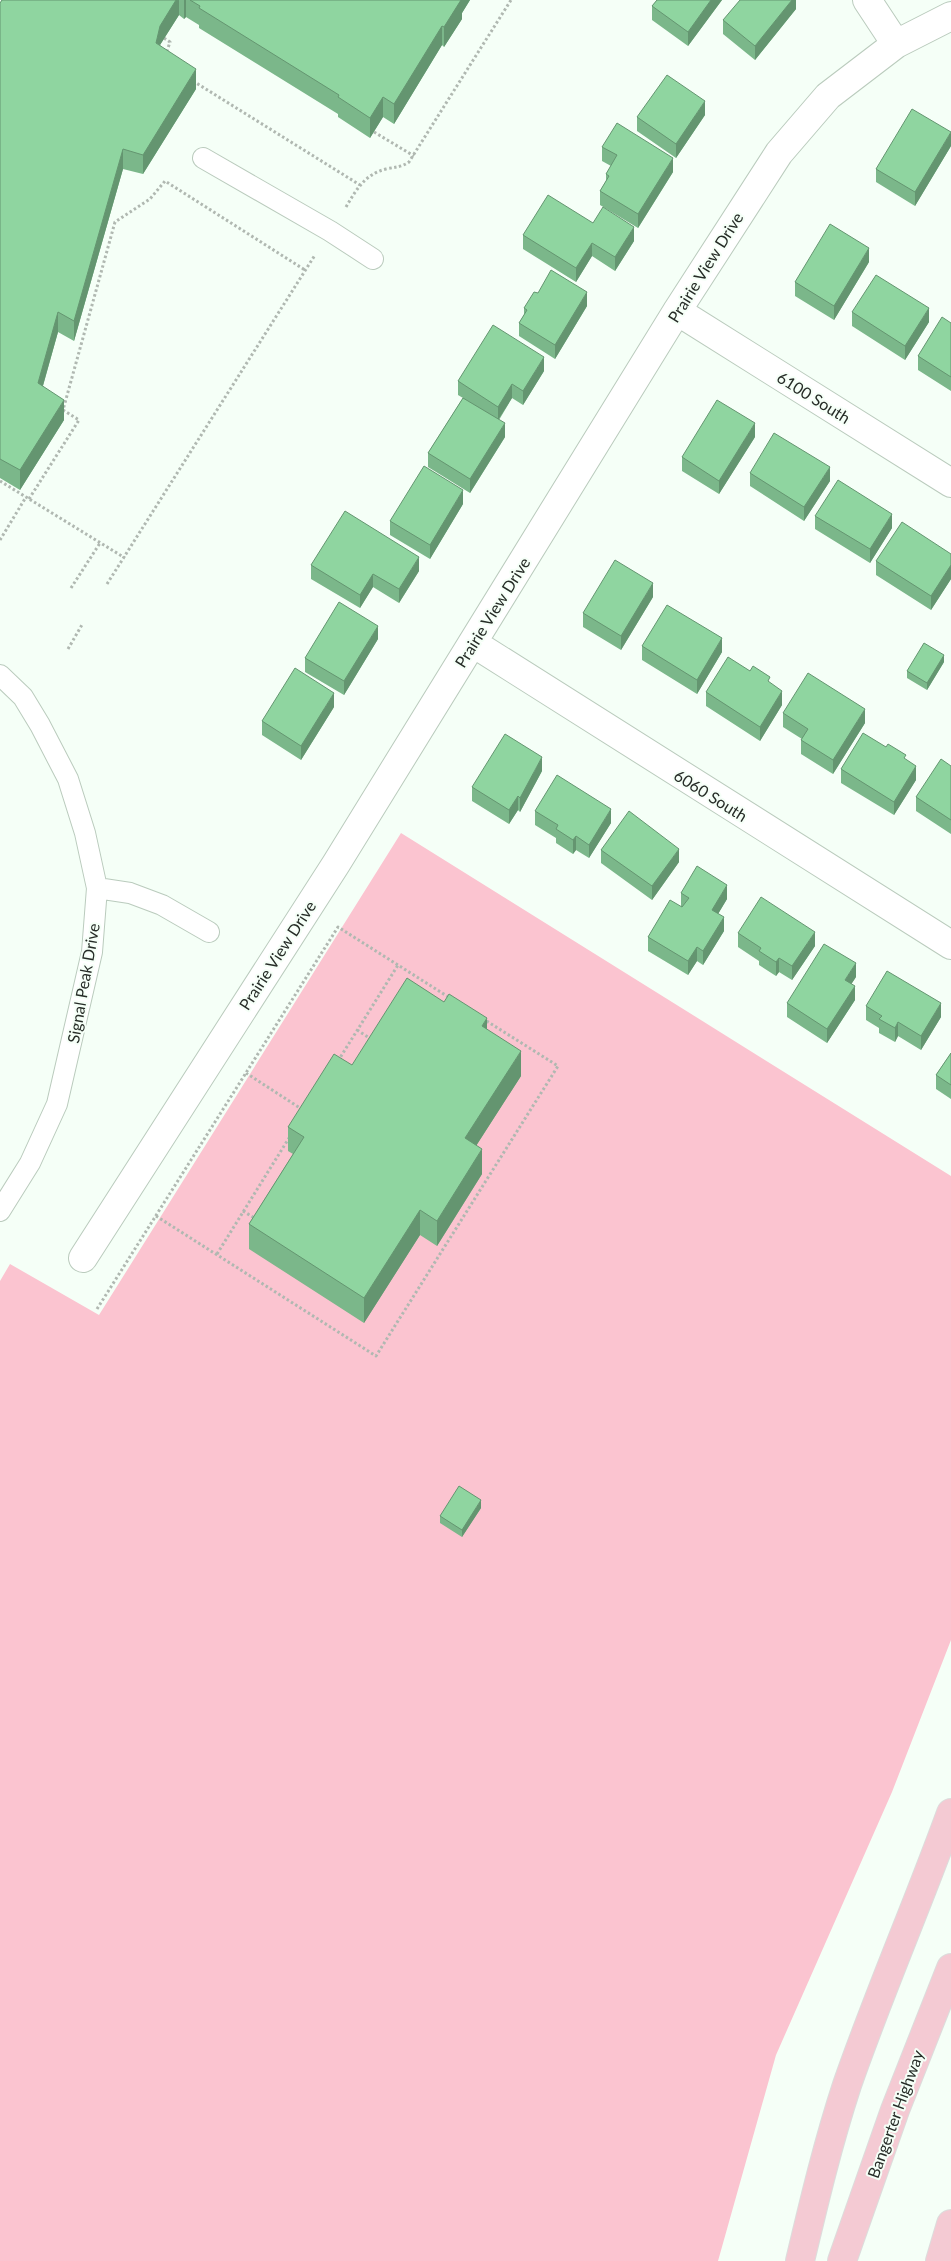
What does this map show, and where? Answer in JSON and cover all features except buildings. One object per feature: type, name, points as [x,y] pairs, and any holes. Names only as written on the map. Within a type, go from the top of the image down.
[{"type":"highway","points":[[800,2261],[816,2195],[847,2086],[922,1894],[951,1813]]},
{"type":"highway","name":"Bangerter Highway","points":[[842,2261],[895,2110],[951,1968]]},
{"type":"highway","points":[[940,2261],[951,2224]]},
{"type":"street","points":[[868,0],[896,44]]},
{"type":"street","name":"Prairie View Drive","points":[[83,1258],[336,864],[676,311],[779,153],[828,96],[896,44],[951,16]]},
{"type":"street","name":"6100 South","points":[[676,311],[951,483]]},
{"type":"street","name":"6060 South","points":[[473,642],[951,945]]},
{"type":"lane","points":[[203,158],[330,231],[373,259]]},
{"type":"lane","name":"Signal Peak Drive","points":[[0,674],[23,698],[40,725],[68,779],[85,833],[97,888],[92,952],[58,1104],[30,1163],[0,1211]]},
{"type":"lane","points":[[97,888],[130,893],[162,905],[209,932]]},
{"type":"path","points":[[346,207],[365,178],[375,173],[404,166],[414,156],[511,0]]},
{"type":"path","points":[[163,62],[170,42],[164,38]]},
{"type":"path","points":[[188,78],[360,185]]},
{"type":"path","points":[[374,132],[414,156]]},
{"type":"path","points":[[0,540],[79,420],[63,410],[115,222],[150,199],[165,181],[306,270]]},
{"type":"path","points":[[107,584],[315,254]]},
{"type":"path","points":[[0,482],[124,558]]},
{"type":"path","points":[[71,588],[100,543]]},
{"type":"path","points":[[68,649],[83,624]]},
{"type":"path","points":[[97,1309],[338,927],[457,1002]]},
{"type":"path","points":[[337,1063],[398,965]]},
{"type":"path","points":[[156,1216],[376,1356],[558,1066],[482,1018]]},
{"type":"path","points":[[357,1030],[378,1043]]},
{"type":"path","points":[[246,1073],[306,1112]]},
{"type":"path","points":[[217,1254],[290,1137]]},
{"type":"path","points":[[243,1212],[263,1224]]},
{"type":"shaded area","points":[[401,833],[951,1176],[951,1640],[892,1792],[776,2055],[718,2261],[0,2261],[0,1281],[10,1264],[99,1315]]}]
